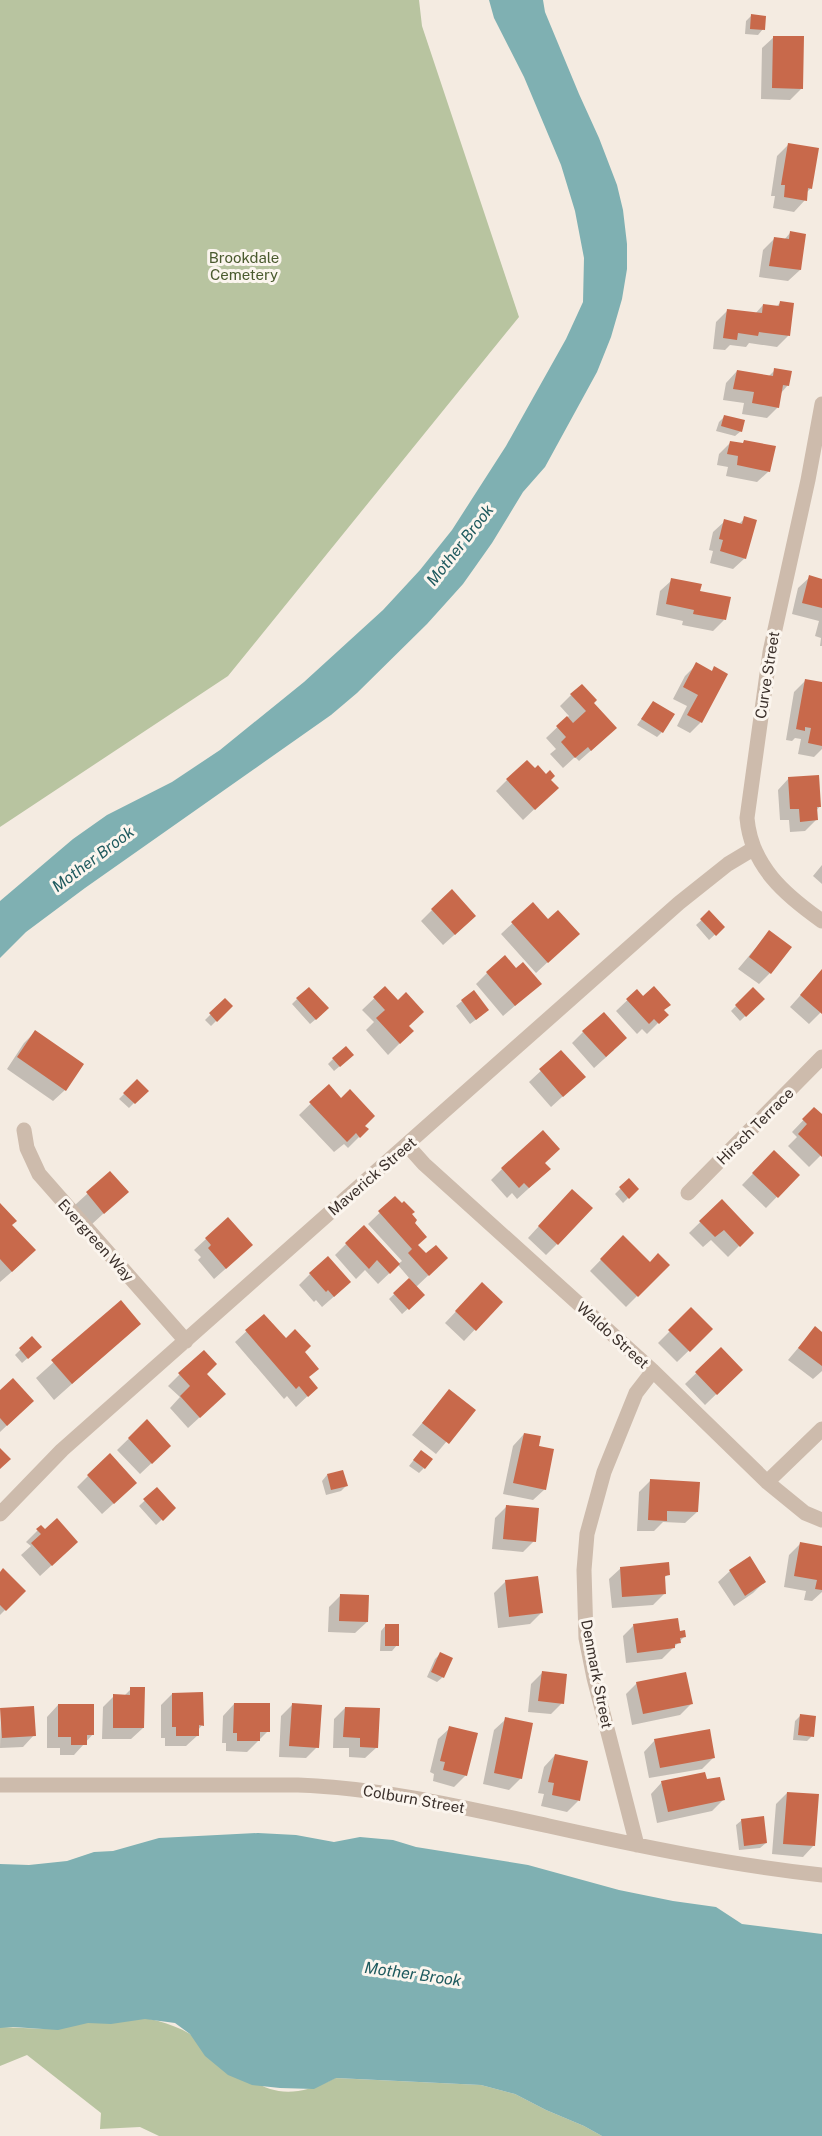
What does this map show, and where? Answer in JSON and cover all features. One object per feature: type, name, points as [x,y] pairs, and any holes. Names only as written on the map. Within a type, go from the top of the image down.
[{"type":"street","name":"Curve Street","points":[[822,404],[770,652],[748,803],[748,833],[761,864],[783,889],[822,921]]},
{"type":"street","name":"Maverick Street","points":[[0,1514],[47,1465],[679,903],[728,864],[753,849]]},
{"type":"street","name":"Hirsch Terrace","points":[[688,1193],[822,1058]]},
{"type":"street","name":"Evergreen Way","points":[[24,1130],[31,1162],[44,1180],[186,1341]]},
{"type":"street","name":"Waldo Street","points":[[407,1145],[424,1164],[653,1371],[766,1482],[805,1513],[822,1520]]},
{"type":"street","name":"Denmark Street","points":[[637,1845],[594,1678],[586,1638],[584,1570],[587,1534],[604,1472],[636,1393],[653,1371]]},
{"type":"street","points":[[766,1482],[822,1429]]},
{"type":"street","name":"Colburn Street","points":[[0,1785],[347,1787],[423,1799],[637,1845],[758,1867],[822,1875]]},
{"type":"green space","name":"Brookdale Cemetery","points":[[0,0],[419,0],[422,26],[519,317],[228,676],[0,827]]},
{"type":"green space","points":[[125,2014],[158,2021],[190,2034],[256,2083],[272,2089],[289,2092],[310,2088],[335,2078],[481,2085],[515,2094],[602,2136],[159,2136],[140,2127],[100,2129],[101,2113],[27,2055],[0,2066],[0,2027],[46,2029]]},
{"type":"water","name":"Mother Brook","points":[[489,0],[543,0],[545,12],[617,185],[623,210],[627,269],[622,299],[611,337],[597,372],[545,467],[523,492],[492,543],[463,584],[427,624],[357,693],[331,715],[85,888],[26,932],[0,958],[0,901],[73,839],[107,815],[172,782],[220,750],[304,682],[383,610],[420,570],[452,530],[506,446],[566,339],[583,302],[584,258],[575,211],[561,165],[524,77],[494,18]]},
{"type":"water","name":"Mother Brook","points":[[258,1833],[296,1835],[334,1842],[360,1837],[393,1840],[416,1847],[528,1865],[619,1890],[716,1907],[742,1924],[822,1934],[822,2136],[602,2136],[515,2094],[481,2085],[336,2078],[314,2089],[252,2085],[228,2075],[205,2056],[190,2034],[175,2023],[145,2019],[111,2024],[88,2023],[58,2030],[0,2028],[0,1864],[29,1865],[67,1861],[94,1852],[113,1851],[159,1838]]},
{"type":"building","points":[[751,14],[766,16],[765,30],[750,29]]},
{"type":"building","points":[[773,36],[804,36],[803,89],[772,88]]},
{"type":"building","points":[[788,143],[819,148],[812,189],[808,188],[807,201],[784,197],[785,185],[781,185]]},
{"type":"building","points":[[790,231],[806,234],[801,270],[769,266],[774,237],[789,239]]},
{"type":"building","points":[[780,301],[794,303],[790,336],[759,332],[758,336],[738,333],[737,340],[723,338],[727,309],[762,313],[763,304],[779,306]]},
{"type":"building","points":[[774,368],[792,371],[789,386],[783,385],[779,408],[752,403],[754,392],[733,389],[737,370],[773,376]]},
{"type":"building","points":[[724,415],[745,420],[742,432],[721,426]]},
{"type":"building","points":[[744,440],[776,446],[770,472],[737,465],[738,456],[727,454],[730,441],[743,443]]},
{"type":"building","points":[[744,516],[757,520],[746,559],[720,551],[723,540],[719,539],[724,519],[742,524]]},
{"type":"building","points":[[809,575],[822,579],[822,608],[802,603]]},
{"type":"building","points":[[671,578],[702,584],[700,591],[731,597],[726,620],[693,614],[694,610],[666,604]]},
{"type":"building","points":[[696,662],[712,671],[714,666],[728,674],[702,723],[687,715],[698,695],[683,687]]},
{"type":"building","points":[[805,679],[822,682],[822,746],[808,743],[811,728],[805,727],[805,731],[796,729]]},
{"type":"building","points":[[582,684],[597,700],[594,703],[617,728],[591,751],[588,747],[575,758],[561,742],[566,737],[556,726],[567,716],[573,723],[586,711],[570,694]]},
{"type":"building","points":[[653,701],[675,714],[663,733],[641,719]]},
{"type":"building","points":[[527,760],[535,768],[538,765],[546,774],[550,770],[555,776],[551,780],[559,788],[535,810],[506,779]]},
{"type":"building","points":[[819,775],[821,807],[817,807],[818,820],[800,822],[799,809],[790,809],[788,777]]},
{"type":"building","points":[[452,889],[476,916],[455,935],[431,909]]},
{"type":"building","points":[[533,902],[548,919],[558,910],[580,934],[548,963],[511,922]]},
{"type":"building","points":[[709,910],[725,927],[716,936],[700,919]]},
{"type":"building","points":[[769,930],[792,947],[771,974],[749,957]]},
{"type":"building","points":[[505,955],[516,968],[523,962],[542,984],[515,1006],[486,972]]},
{"type":"building","points":[[822,969],[822,1014],[800,995]]},
{"type":"building","points":[[385,986],[398,1000],[406,992],[424,1012],[409,1026],[414,1031],[400,1044],[376,1018],[385,1010],[373,997]]},
{"type":"building","points":[[654,986],[671,1005],[664,1010],[669,1015],[659,1024],[654,1019],[649,1024],[626,999],[637,989],[643,996]]},
{"type":"building","points":[[309,987],[329,1008],[316,1020],[296,998]]},
{"type":"building","points":[[753,987],[765,999],[746,1017],[735,1005]]},
{"type":"building","points":[[474,990],[489,1010],[476,1020],[461,1000]]},
{"type":"building","points":[[225,998],[233,1006],[217,1022],[209,1013]]},
{"type":"building","points":[[604,1012],[627,1038],[606,1057],[582,1031]]},
{"type":"building","points":[[35,1030],[84,1064],[66,1091],[17,1057]]},
{"type":"building","points":[[346,1046],[354,1055],[340,1067],[332,1058]]},
{"type":"building","points":[[561,1050],[586,1077],[563,1097],[539,1069]]},
{"type":"building","points":[[137,1079],[149,1091],[135,1104],[123,1093]]},
{"type":"building","points":[[329,1084],[341,1098],[350,1089],[375,1116],[365,1126],[369,1129],[360,1138],[356,1133],[347,1142],[309,1102]]},
{"type":"building","points":[[814,1107],[822,1114],[822,1157],[798,1134],[807,1124],[802,1119]]},
{"type":"building","points":[[543,1130],[560,1149],[545,1163],[551,1169],[529,1188],[524,1183],[519,1188],[501,1168]]},
{"type":"building","points":[[774,1150],[800,1175],[778,1198],[752,1173]]},
{"type":"building","points":[[110,1171],[129,1192],[104,1214],[86,1192]]},
{"type":"building","points":[[629,1178],[639,1189],[629,1199],[619,1187]]},
{"type":"building","points":[[572,1189],[593,1208],[558,1245],[538,1226]]},
{"type":"building","points":[[395,1196],[415,1212],[412,1214],[417,1220],[415,1223],[427,1237],[418,1245],[426,1253],[436,1245],[448,1258],[429,1276],[408,1253],[412,1249],[378,1211]]},
{"type":"building","points":[[722,1199],[754,1233],[740,1247],[724,1230],[715,1237],[699,1221]]},
{"type":"building","points":[[0,1203],[17,1221],[12,1225],[36,1250],[12,1272],[0,1259]]},
{"type":"building","points":[[228,1217],[253,1245],[226,1269],[208,1248],[211,1245],[205,1238]]},
{"type":"building","points":[[364,1225],[400,1264],[390,1274],[377,1260],[369,1269],[345,1243]]},
{"type":"building","points":[[623,1235],[650,1262],[658,1253],[670,1265],[638,1297],[600,1259]]},
{"type":"building","points":[[328,1256],[351,1282],[334,1297],[328,1290],[326,1292],[309,1273]]},
{"type":"building","points":[[409,1278],[425,1295],[409,1310],[393,1293]]},
{"type":"building","points":[[482,1282],[503,1302],[476,1331],[455,1311]]},
{"type":"building","points":[[121,1300],[141,1324],[72,1384],[51,1360]]},
{"type":"building","points":[[691,1307],[713,1329],[690,1352],[668,1330]]},
{"type":"building","points":[[264,1314],[286,1338],[295,1329],[311,1346],[305,1352],[319,1369],[309,1377],[318,1388],[308,1397],[299,1386],[296,1389],[245,1330]]},
{"type":"building","points":[[815,1326],[822,1332],[822,1366],[798,1348]]},
{"type":"building","points":[[32,1336],[42,1347],[28,1359],[19,1348]]},
{"type":"building","points":[[721,1347],[743,1370],[717,1395],[695,1372]]},
{"type":"building","points":[[204,1350],[217,1364],[207,1374],[226,1394],[200,1418],[180,1396],[190,1386],[178,1373]]},
{"type":"building","points":[[13,1378],[34,1401],[7,1426],[0,1418],[0,1390]]},
{"type":"building","points":[[449,1389],[476,1410],[449,1444],[422,1423]]},
{"type":"building","points":[[147,1419],[171,1446],[152,1464],[128,1438]]},
{"type":"building","points":[[524,1433],[541,1436],[539,1446],[554,1449],[546,1490],[513,1483]]},
{"type":"building","points":[[0,1448],[11,1459],[0,1469]]},
{"type":"building","points":[[421,1450],[433,1459],[425,1469],[413,1460]]},
{"type":"building","points":[[110,1453],[137,1483],[114,1504],[87,1475]]},
{"type":"building","points":[[343,1470],[348,1486],[331,1490],[327,1474]]},
{"type":"building","points":[[650,1479],[700,1482],[698,1512],[667,1511],[667,1521],[648,1520]]},
{"type":"building","points":[[157,1487],[176,1508],[163,1521],[143,1499]]},
{"type":"building","points":[[506,1505],[539,1508],[536,1542],[503,1539]]},
{"type":"building","points":[[57,1518],[78,1542],[52,1566],[31,1543],[41,1534],[36,1529],[41,1525],[45,1529]]},
{"type":"building","points":[[800,1542],[822,1546],[822,1590],[815,1589],[817,1580],[794,1576]]},
{"type":"building","points":[[750,1556],[766,1582],[745,1596],[729,1570]]},
{"type":"building","points":[[669,1562],[670,1575],[665,1576],[666,1594],[622,1597],[620,1567]]},
{"type":"building","points":[[3,1568],[26,1591],[6,1611],[0,1605],[0,1572]]},
{"type":"building","points":[[538,1576],[543,1613],[509,1617],[505,1580]]},
{"type":"building","points":[[340,1594],[369,1595],[368,1622],[339,1621]]},
{"type":"building","points":[[678,1618],[680,1631],[685,1630],[686,1637],[680,1638],[681,1643],[675,1644],[675,1648],[637,1653],[633,1624]]},
{"type":"building","points":[[385,1624],[399,1624],[399,1646],[385,1646]]},
{"type":"building","points":[[440,1652],[453,1658],[444,1678],[431,1672]]},
{"type":"building","points":[[542,1671],[567,1674],[564,1704],[538,1701]]},
{"type":"building","points":[[686,1672],[693,1704],[643,1714],[636,1682]]},
{"type":"building","points":[[130,1687],[145,1687],[144,1728],[113,1728],[113,1694],[130,1695]]},
{"type":"building","points":[[203,1692],[204,1726],[199,1725],[199,1736],[176,1736],[176,1727],[172,1727],[172,1693]]},
{"type":"building","points":[[234,1703],[270,1703],[270,1732],[260,1732],[260,1741],[237,1741],[237,1733],[233,1733]]},
{"type":"building","points":[[292,1703],[322,1705],[319,1748],[289,1746]]},
{"type":"building","points":[[58,1704],[94,1704],[94,1735],[87,1735],[87,1745],[71,1745],[71,1737],[58,1737]]},
{"type":"building","points":[[34,1706],[36,1736],[2,1738],[0,1708]]},
{"type":"building","points":[[345,1707],[380,1708],[378,1748],[360,1747],[360,1738],[343,1737]]},
{"type":"building","points":[[800,1714],[816,1716],[814,1737],[798,1735]]},
{"type":"building","points":[[505,1717],[533,1723],[522,1779],[494,1773]]},
{"type":"building","points":[[449,1726],[478,1733],[467,1776],[443,1770],[445,1762],[440,1761]]},
{"type":"building","points":[[710,1729],[715,1758],[660,1768],[654,1739]]},
{"type":"building","points":[[555,1754],[588,1761],[580,1801],[552,1795],[554,1783],[548,1782]]},
{"type":"building","points":[[705,1772],[707,1779],[720,1777],[725,1800],[668,1812],[661,1781]]},
{"type":"building","points":[[787,1792],[819,1794],[815,1846],[783,1844]]},
{"type":"building","points":[[764,1816],[767,1843],[744,1846],[741,1819]]}]
